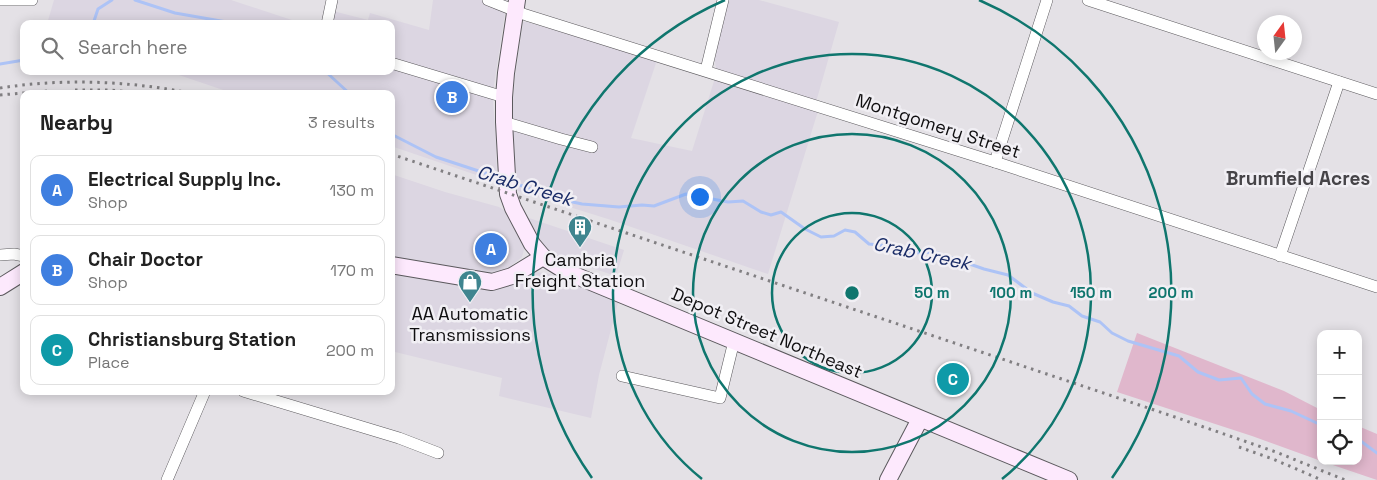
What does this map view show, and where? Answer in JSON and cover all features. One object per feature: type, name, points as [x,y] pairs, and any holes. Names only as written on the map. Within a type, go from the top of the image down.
[{"type":"main road","points":[[395,266],[492,282],[512,276],[543,257],[532,244],[516,215],[510,201],[507,180],[504,97],[516,5]]},
{"type":"main road","name":"Depot Street Northeast","points":[[543,257],[567,272],[1070,480]]},
{"type":"main road","points":[[0,287],[20,274]]},
{"type":"main road","points":[[888,480],[920,419]]},
{"type":"street","points":[[0,0],[32,0]]},
{"type":"street","points":[[328,20],[332,0]]},
{"type":"street","name":"Montgomery Street","points":[[488,0],[516,5],[609,41],[995,162],[1377,287]]},
{"type":"street","points":[[706,70],[723,0]]},
{"type":"street","points":[[995,162],[1047,0]]},
{"type":"street","points":[[1088,0],[1377,94]]},
{"type":"street","points":[[395,64],[504,97]]},
{"type":"street","points":[[1280,256],[1339,82]]},
{"type":"street","points":[[504,122],[592,147]]},
{"type":"street","points":[[0,255],[20,255]]},
{"type":"street","points":[[622,376],[720,398],[734,341]]},
{"type":"street","points":[[167,480],[203,395]]},
{"type":"street","points":[[256,395],[399,438],[438,453]]},
{"type":"shaded area","points":[[54,0],[231,0],[292,20],[48,20]]},
{"type":"shaded area","points":[[433,0],[507,0],[493,102],[497,182],[395,147],[395,90],[223,90],[179,75],[395,75],[395,20],[429,30]]},
{"type":"shaded area","points":[[727,0],[759,0],[839,22],[814,109],[818,111],[768,274],[608,219],[518,191],[516,188],[512,111],[523,22],[657,60],[631,138],[692,151],[715,78],[714,56]]},
{"type":"shaded area","points":[[333,11],[368,20],[331,20]]},
{"type":"shaded area","points":[[370,13],[394,20],[368,20]]},
{"type":"shaded area","points":[[395,175],[499,207],[507,212],[514,226],[529,218],[624,250],[616,276],[525,246],[522,257],[512,265],[519,280],[536,272],[551,274],[619,299],[599,375],[591,418],[499,396],[502,378],[395,352]]},
{"type":"shaded area","points":[[1137,333],[1284,391],[1317,408],[1317,460],[1252,436],[1117,392]]},
{"type":"shaded area","points":[[1362,428],[1377,434],[1377,480],[1333,465],[1362,465]]},
{"type":"waterway","name":"Crab Creek","points":[[94,20],[98,9],[112,0]]},
{"type":"waterway","name":"Crab Creek","points":[[135,0],[175,13],[215,20]]},
{"type":"waterway","name":"Crab Creek","points":[[0,64],[20,61]]},
{"type":"waterway","name":"Crab Creek","points":[[329,75],[346,90]]},
{"type":"waterway","name":"Crab Creek","points":[[395,136],[436,157],[503,179]]},
{"type":"waterway","name":"Crab Creek","points":[[511,182],[559,199],[582,204],[619,207],[654,206],[686,194],[728,202],[743,201],[761,212],[771,215],[781,212],[805,229],[821,237],[834,236],[845,230],[855,232],[869,244],[889,246],[911,253],[935,252],[1008,275],[1032,293],[1053,302],[1069,306],[1082,316],[1100,322],[1112,333],[1128,341],[1179,356],[1198,372],[1219,380],[1241,378],[1252,394],[1265,404],[1291,411],[1317,423]]},
{"type":"waterway","name":"Crab Creek","points":[[1362,442],[1377,453]]},
{"type":"railway","points":[[0,88],[49,83],[98,82],[171,90]]},
{"type":"railway","points":[[75,90],[110,90]]},
{"type":"railway","points":[[0,95],[20,93]]},
{"type":"railway","points":[[395,155],[1169,415],[1276,452],[1345,480]]},
{"type":"railway","points":[[1239,447],[1322,480]]},
{"type":"place","name":"Chair Doctor","points":[[452,97]]},
{"type":"place","name":"Cambria Freight Station","points":[[580,248]]},
{"type":"place","name":"Electrical Supply Inc.","points":[[491,249]]},
{"type":"place","name":"AA Automatic Transmissions","points":[[470,303]]},
{"type":"place","name":"Christiansburg Station","points":[[953,379]]},
{"type":"district","name":"Brumfield Acres","points":[[1298,178]]}]
